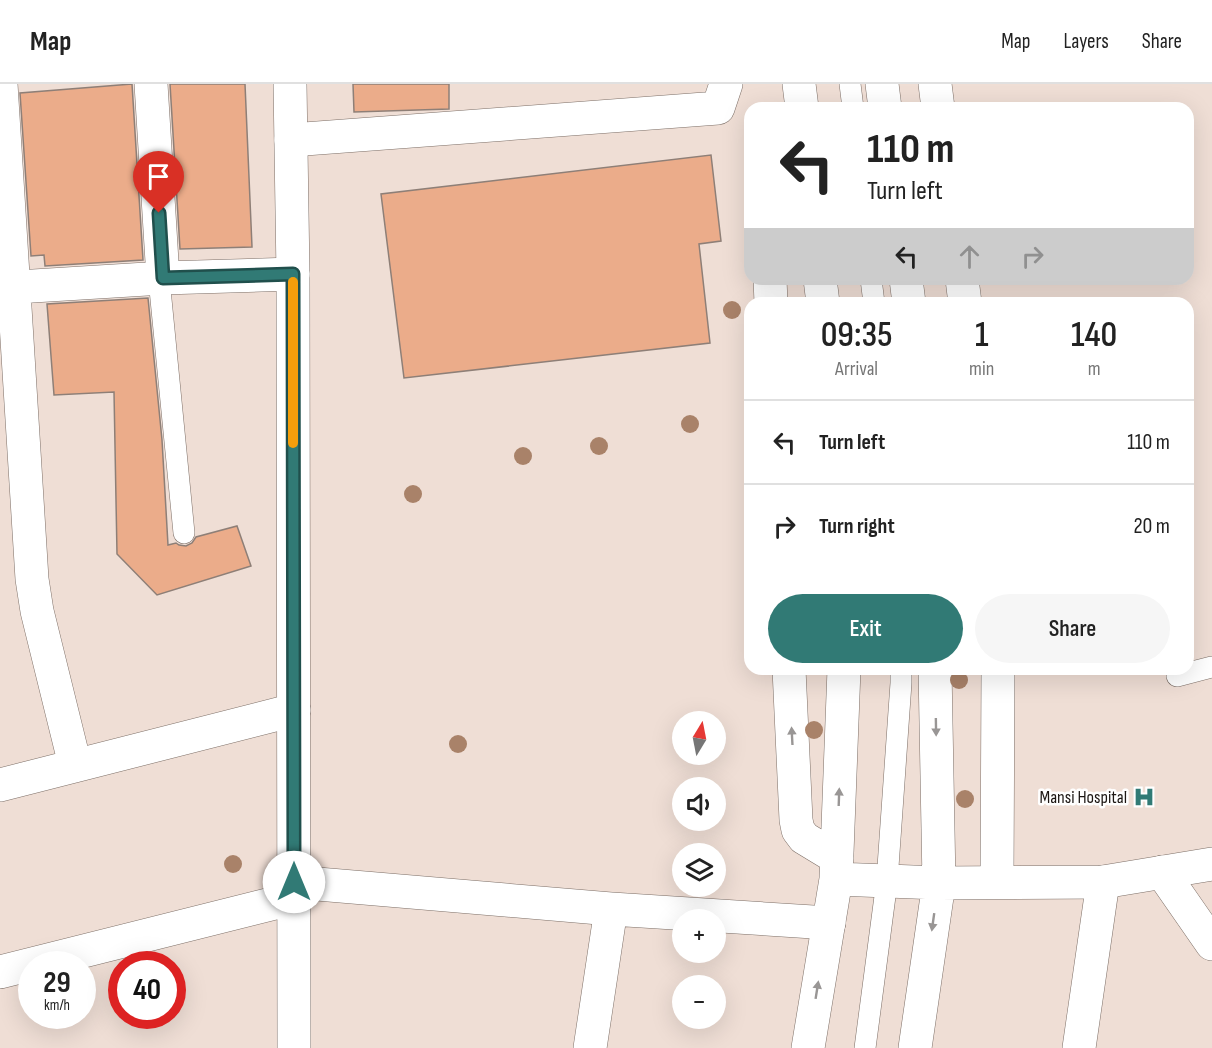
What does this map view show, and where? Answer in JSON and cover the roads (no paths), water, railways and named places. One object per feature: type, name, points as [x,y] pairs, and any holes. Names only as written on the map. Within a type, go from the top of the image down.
[{"type":"street","points":[[1,84],[6,287],[33,587],[75,765]]},
{"type":"street","points":[[152,84],[161,278]]},
{"type":"street","points":[[290,84],[293,274],[294,1048]]},
{"type":"street","points":[[291,140],[718,108],[726,84]]},
{"type":"street","points":[[799,84],[801,102]]},
{"type":"street","points":[[882,84],[884,102]]},
{"type":"street","points":[[935,84],[937,102]]},
{"type":"street","points":[[6,287],[161,278],[293,274]]},
{"type":"street","points":[[789,675],[798,830],[836,869],[887,881],[1104,882],[1212,864]]},
{"type":"street","points":[[808,1048],[836,869],[844,675]]},
{"type":"street","points":[[915,1048],[939,883],[935,675]]},
{"type":"street","points":[[997,882],[998,675]]},
{"type":"street","points":[[0,785],[294,710]]},
{"type":"street","points":[[1162,872],[1212,944]]},
{"type":"street","points":[[1079,1048],[1104,882]]},
{"type":"street","points":[[0,972],[294,890],[829,923]]},
{"type":"street","points":[[590,1048],[611,909]]},
{"type":"lane","points":[[850,84],[852,102]]},
{"type":"lane","points":[[161,278],[184,532]]},
{"type":"lane","points":[[1194,672],[1212,668]]},
{"type":"lane","points":[[865,1048],[887,881],[901,675]]},
{"type":"lane","points":[[1177,676],[1181,675]]},
{"type":"place","name":"Mansi Hospital","points":[[1144,797]]}]
